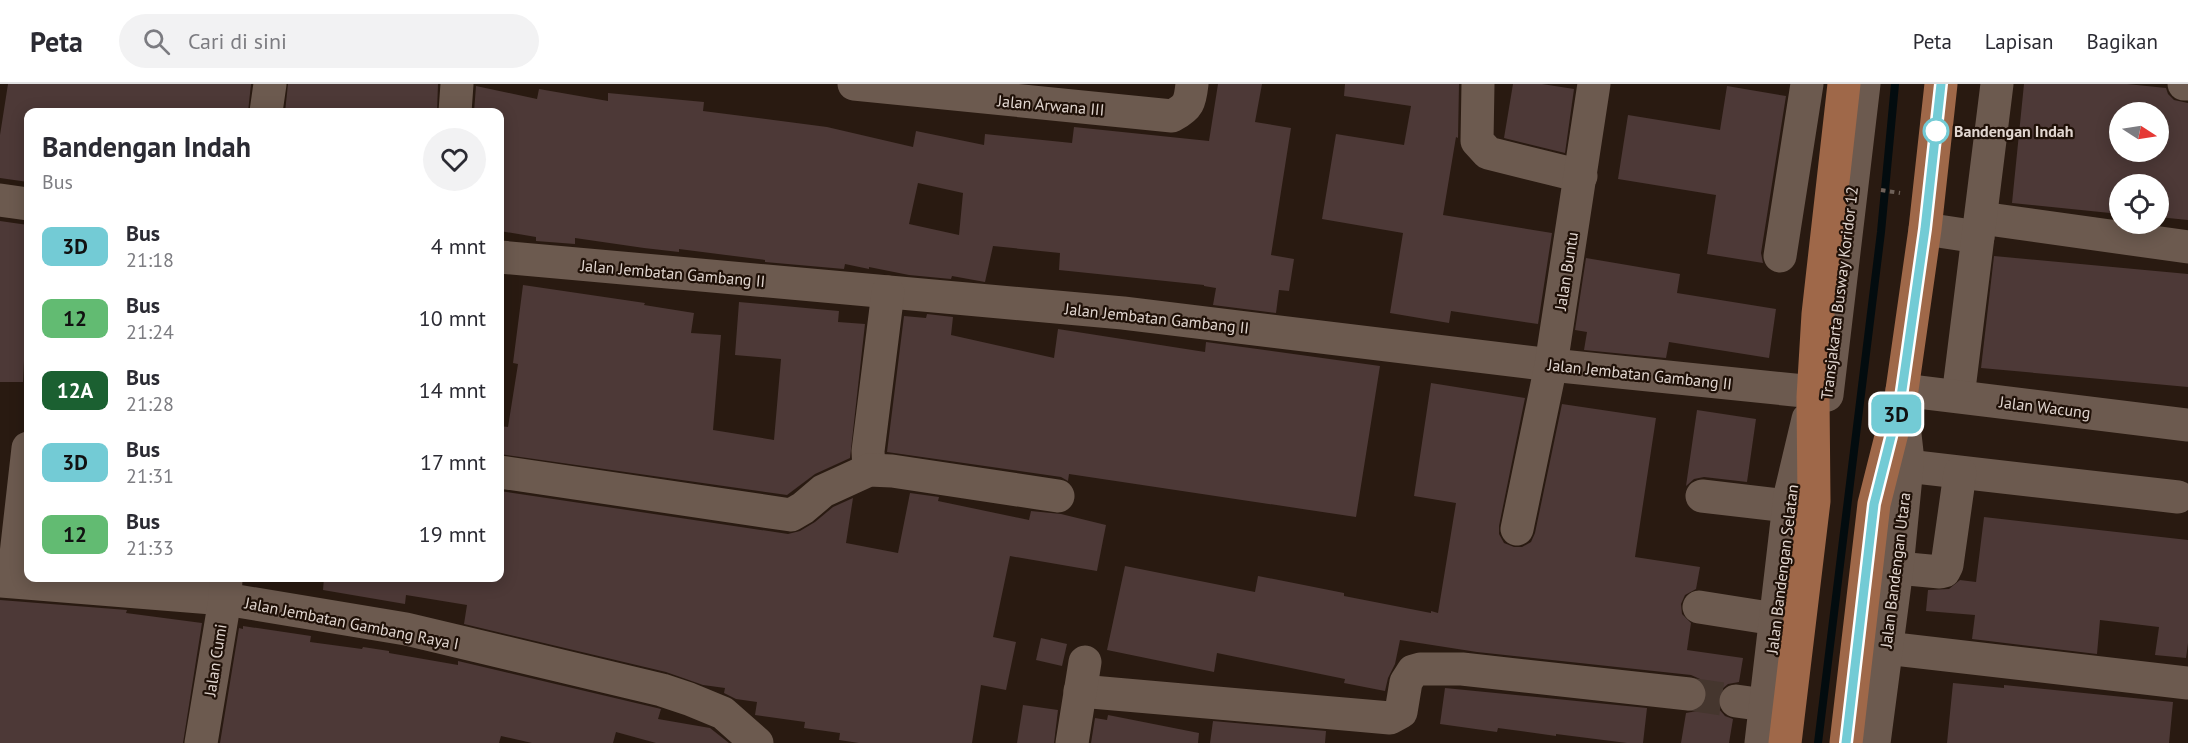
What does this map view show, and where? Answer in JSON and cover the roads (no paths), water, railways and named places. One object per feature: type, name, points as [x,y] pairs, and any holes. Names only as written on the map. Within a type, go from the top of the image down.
[{"type":"main road","name":"Jalan Bandengan Selatan","points":[[1785,743],[1801,504],[1813,395],[1818,314],[1844,84]]},
{"type":"main road","name":"Jalan Bandengan Utara","points":[[1846,743],[1874,504],[1902,388],[1925,229],[1941,84]]},
{"type":"street","points":[[267,108],[270,84]]},
{"type":"street","points":[[455,108],[457,84]]},
{"type":"street","name":"Jalan Arwana III","points":[[854,84],[996,92],[1172,116],[1185,109],[1191,97],[1192,84]]},
{"type":"street","points":[[1478,84],[1477,141],[1488,153],[1581,176]]},
{"type":"street","name":"Jalan Buntu","points":[[1517,529],[1551,365],[1594,84]]},
{"type":"street","points":[[1780,256],[1806,84]]},
{"type":"street","name":"Transjakarta Busway Koridor 12","points":[[1801,504],[1864,84]]},
{"type":"street","points":[[1960,381],[1997,84]]},
{"type":"street","points":[[0,200],[24,203]]},
{"type":"street","points":[[1925,229],[1979,228],[2188,247]]},
{"type":"street","name":"Jalan Jembatan Gambang II","points":[[504,257],[1123,313],[1813,395]]},
{"type":"street","points":[[869,470],[868,451],[888,292]]},
{"type":"street","points":[[1902,388],[1960,381],[2188,409]]},
{"type":"street","name":"Jalan Wacung","points":[[1902,388],[2188,425]]},
{"type":"street","name":"Jalan Bandengan Utara","points":[[1874,743],[1897,568],[1907,466],[1902,388]]},
{"type":"street","points":[[1907,466],[2178,497]]},
{"type":"street","points":[[504,473],[791,515],[823,491],[869,470],[892,471],[1058,496]]},
{"type":"street","points":[[7,581],[24,473]]},
{"type":"street","points":[[1897,568],[1944,571],[1947,565],[1960,473]]},
{"type":"street","points":[[1702,496],[1801,504]]},
{"type":"street","name":"Jalan Bandengan Selatan","points":[[1761,743],[1750,703],[1775,619],[1801,504]]},
{"type":"street","name":"Jalan Jembatan Gambang Raya I","points":[[7,581],[24,582]]},
{"type":"street","name":"Jalan Jembatan Gambang Raya I","points":[[38,582],[225,588],[662,690],[723,713],[757,743]]},
{"type":"street","name":"Jalan Cumi","points":[[201,743],[225,588]]},
{"type":"street","points":[[1699,607],[1775,619]]},
{"type":"street","points":[[1886,648],[2188,683]]},
{"type":"street","points":[[1072,743],[1083,677],[1390,718],[1401,712],[1406,682],[1413,671],[1420,669],[1462,669],[1689,694]]},
{"type":"waterway","points":[[1818,743],[1881,232],[1895,84]]},
{"type":"tunnel","points":[[1689,694],[1736,701]]},
{"type":"place","name":"Bandengan Indah","points":[[1936,131]]}]
